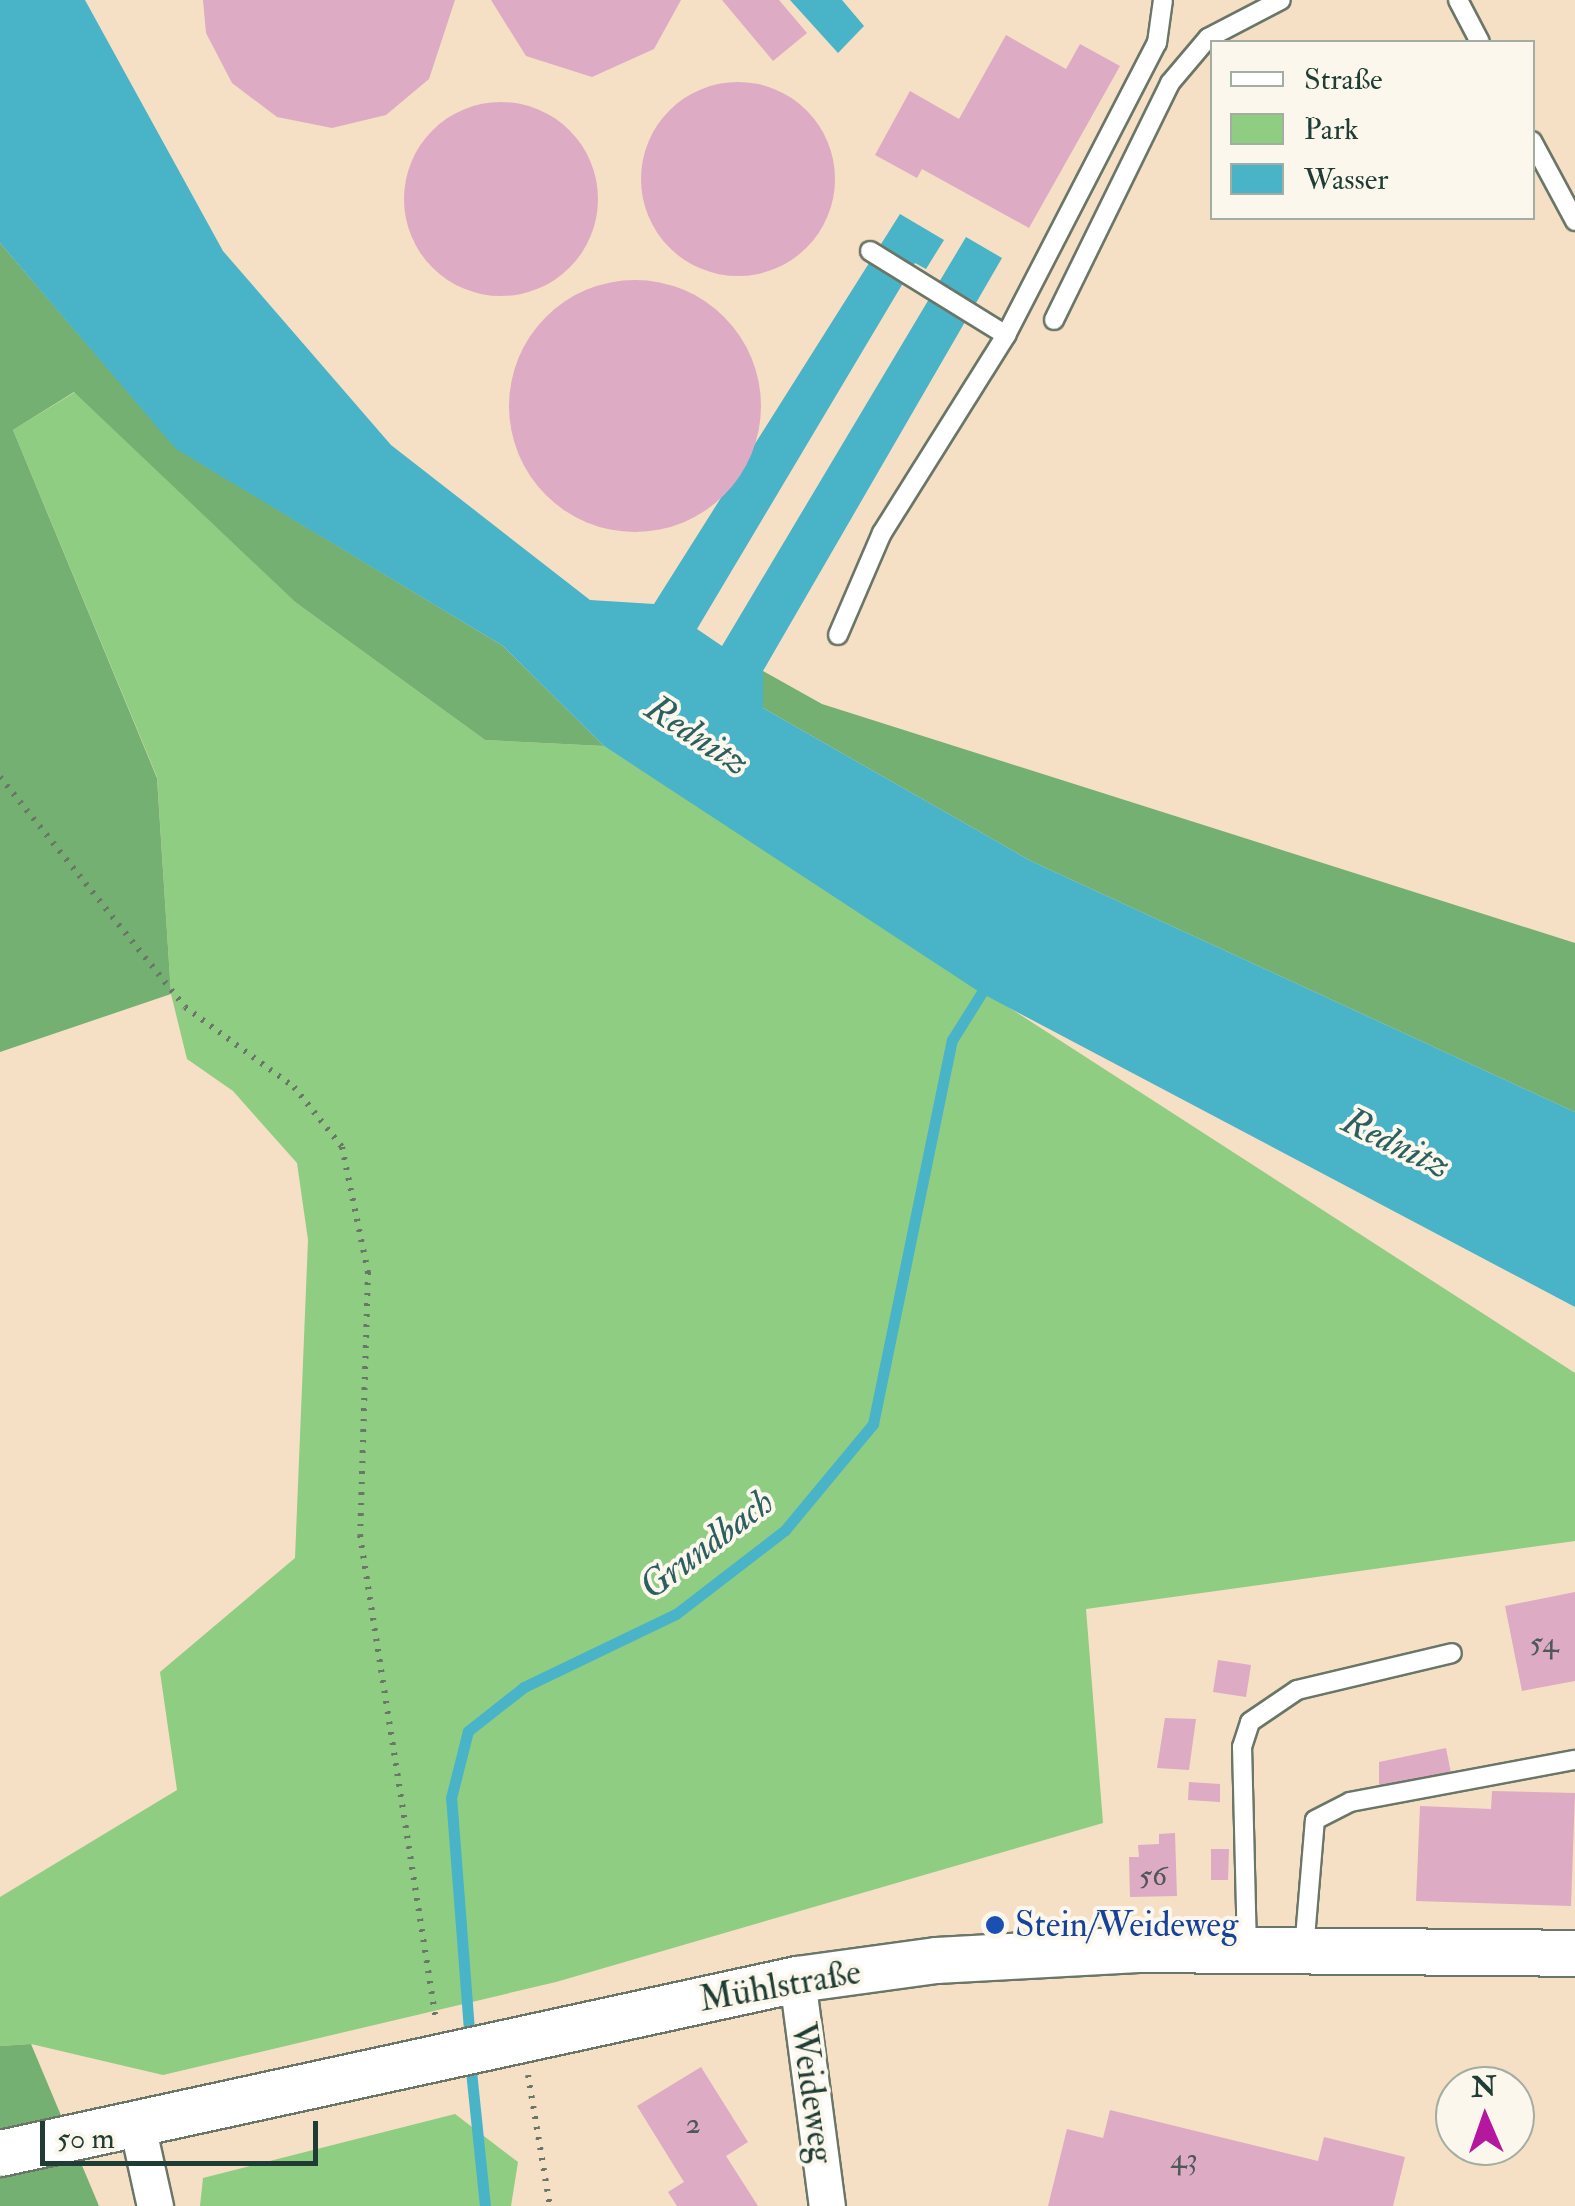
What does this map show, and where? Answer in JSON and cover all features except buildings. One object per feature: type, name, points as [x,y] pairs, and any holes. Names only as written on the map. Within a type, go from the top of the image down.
[{"type":"street","name":"Mühlstraße","points":[[0,2154],[448,2052],[796,1979],[936,1960],[1247,1950],[1575,1953]]},
{"type":"street","name":"Weideweg","points":[[796,1979],[827,2206]]},
{"type":"street","points":[[136,2125],[154,2206]]},
{"type":"lane","points":[[838,635],[882,533],[1006,336],[1157,43],[1163,0]]},
{"type":"lane","points":[[1054,320],[1170,84],[1208,38],[1281,0]]},
{"type":"lane","points":[[1458,0],[1479,40]]},
{"type":"lane","points":[[1535,147],[1575,221]]},
{"type":"lane","points":[[870,251],[1006,336]]},
{"type":"lane","points":[[1247,1950],[1242,1747],[1250,1722],[1297,1690],[1452,1653]]},
{"type":"lane","points":[[1304,1951],[1315,1820],[1350,1802],[1575,1760]]},
{"type":"path","points":[[0,777],[185,1007],[294,1087],[342,1147],[368,1272],[360,1535],[448,2052]]},
{"type":"path","points":[[520,2038],[550,2206]]},
{"type":"green space","points":[[0,243],[177,449],[503,646],[604,746],[485,740],[295,602],[74,392],[13,430],[157,778],[171,994],[0,1052]]},
{"type":"green space","points":[[75,392],[295,602],[485,740],[604,746],[1575,1373],[1575,1541],[1086,1609],[1103,1823],[556,1982],[163,2075],[31,2044],[0,2046],[0,1897],[177,1790],[160,1672],[295,1558],[308,1240],[297,1163],[233,1091],[187,1059],[171,994],[157,777],[13,430]]},
{"type":"green space","points":[[763,671],[822,704],[1575,943],[1575,1112],[1031,861],[763,708]]},
{"type":"green space","points":[[31,2044],[99,2206],[0,2206],[0,2046]]},
{"type":"green space","points":[[455,2114],[518,2162],[511,2206],[200,2206],[203,2178]]},
{"type":"water","name":"Rednitz","points":[[0,0],[85,0],[223,251],[391,445],[590,600],[654,604],[900,214],[944,240],[926,269],[915,263],[697,629],[722,646],[966,237],[1002,258],[763,671],[763,708],[1031,861],[1575,1112],[1575,1307],[981,993],[604,746],[503,646],[176,449],[0,243]]},
{"type":"water","points":[[790,0],[842,0],[864,26],[838,53]]},
{"type":"waterway","name":"Grundbach","points":[[470,2043],[451,1798],[468,1731],[524,1687],[676,1614],[785,1530],[873,1424],[952,1040],[989,981]]},
{"type":"waterway","name":"Grundbach","points":[[470,2061],[485,2206]]},
{"type":"place","name":"Stein/Weideweg","points":[[995,1925]]}]
